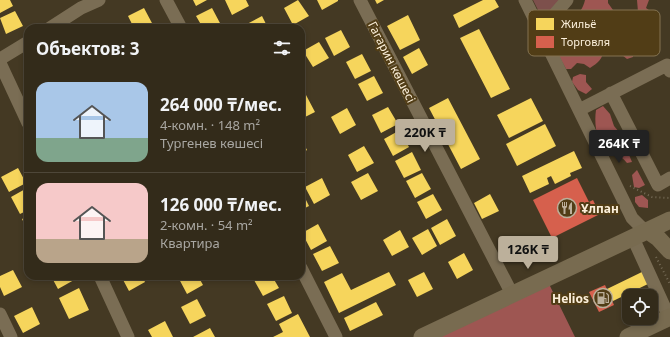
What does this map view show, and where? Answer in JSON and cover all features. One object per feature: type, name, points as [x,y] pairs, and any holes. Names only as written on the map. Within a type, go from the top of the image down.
[{"type":"main road","points":[[422,337],[670,220]]},
{"type":"main road","points":[[640,234],[658,238],[670,251]]},
{"type":"main road","points":[[628,337],[669,317]]},
{"type":"street","points":[[55,24],[79,4],[99,0]]},
{"type":"street","points":[[166,0],[178,24]]},
{"type":"street","name":"Гагарин көшесі","points":[[360,0],[512,294]]},
{"type":"street","points":[[525,0],[530,10]]},
{"type":"street","points":[[558,10],[567,0]]},
{"type":"street","points":[[0,59],[24,44]]},
{"type":"street","points":[[552,56],[632,218],[641,227],[640,234],[669,317]]},
{"type":"street","points":[[0,63],[24,114]]},
{"type":"street","points":[[579,110],[667,65],[670,71]]},
{"type":"street","points":[[611,94],[658,184],[670,178]]},
{"type":"street","points":[[305,276],[336,337]]},
{"type":"street","points":[[102,280],[128,337]]},
{"type":"street","points":[[0,314],[11,337]]},
{"type":"path","points":[[628,183],[631,188],[652,197],[670,198]]},
{"type":"shaded area","points":[[533,0],[561,0],[552,10],[538,10]]},
{"type":"shaded area","points":[[585,0],[608,0],[608,3],[613,10],[580,10]]},
{"type":"shaded area","points":[[637,0],[649,0],[646,8],[649,10],[638,10]]},
{"type":"shaded area","points":[[560,56],[602,56],[596,64],[590,68],[584,64],[577,63],[571,69],[566,69]]},
{"type":"shaded area","points":[[623,56],[633,56],[633,57],[627,59]]},
{"type":"shaded area","points":[[580,74],[586,75],[586,82],[592,89],[586,94],[578,90],[572,82],[573,77]]},
{"type":"shaded area","points":[[603,106],[610,114],[614,126],[620,133],[632,162],[627,163],[620,156],[608,152],[598,139],[595,115],[596,110]]},
{"type":"shaded area","points":[[637,170],[645,185],[639,188],[634,187],[632,175]]},
{"type":"shaded area","points":[[642,195],[648,200],[648,208],[639,207],[635,202],[635,197]]},
{"type":"shaded area","points":[[549,284],[575,337],[440,337]]},
{"type":"building: Жильё","points":[[0,0],[10,0],[13,6],[0,13]]},
{"type":"building: Жильё","points":[[193,0],[207,0],[196,6]]},
{"type":"building: Жильё","points":[[225,0],[246,0],[249,6],[232,15]]},
{"type":"building: Жильё","points":[[298,0],[309,16],[292,24],[284,8]]},
{"type":"building: Жильё","points":[[317,0],[338,0],[338,1],[322,10]]},
{"type":"building: Жильё","points":[[375,0],[384,0],[377,4]]},
{"type":"building: Жильё","points":[[483,0],[495,0],[499,7],[459,28],[453,15]]},
{"type":"building: Жильё","points":[[144,8],[152,24],[132,24],[128,16]]},
{"type":"building: Жильё","points":[[212,8],[220,24],[201,24],[196,16]]},
{"type":"building: Жильё","points":[[15,11],[23,26],[6,34],[0,18]]},
{"type":"building: Жильё","points":[[408,15],[420,40],[400,50],[387,26]]},
{"type":"building: Жильё","points":[[262,16],[266,24],[247,24]]},
{"type":"building: Жильё","points":[[479,29],[510,89],[491,98],[460,38]]},
{"type":"building: Жильё","points":[[341,30],[350,47],[334,56],[325,38]]},
{"type":"building: Жильё","points":[[319,42],[329,58],[313,67],[305,54],[305,50]]},
{"type":"building: Жильё","points":[[419,48],[428,65],[412,74],[403,57]]},
{"type":"building: Жильё","points":[[362,54],[371,71],[355,79],[346,62]]},
{"type":"building: Жильё","points":[[374,76],[383,93],[367,101],[358,84]]},
{"type":"building: Жильё","points":[[305,95],[315,112],[305,117]]},
{"type":"building: Жильё","points":[[448,98],[480,159],[461,169],[429,108]]},
{"type":"building: Жильё","points":[[531,98],[543,121],[509,138],[497,115]]},
{"type":"building: Жильё","points":[[388,107],[398,124],[381,133],[372,115]]},
{"type":"building: Жильё","points":[[347,108],[356,125],[340,134],[331,117]]},
{"type":"building: Жильё","points":[[545,124],[556,146],[517,166],[506,144]]},
{"type":"building: Жильё","points":[[400,130],[409,147],[393,156],[384,139]]},
{"type":"building: Жильё","points":[[364,146],[374,163],[357,172],[348,155]]},
{"type":"building: Жильё","points":[[574,151],[582,168],[570,173],[571,176],[555,184],[551,176],[547,178],[549,184],[530,193],[522,176]]},
{"type":"building: Жильё","points":[[412,152],[421,170],[404,178],[395,161]]},
{"type":"building: Жильё","points":[[18,168],[24,179],[24,184],[9,192],[1,177]]},
{"type":"building: Жильё","points":[[368,173],[378,191],[361,200],[351,182]]},
{"type":"building: Жильё","points":[[422,173],[431,189],[415,198],[406,181]]},
{"type":"building: Жильё","points":[[322,178],[330,195],[314,204],[305,187]]},
{"type":"building: Жильё","points":[[24,190],[24,212],[20,214],[11,197]]},
{"type":"building: Жильё","points":[[433,194],[442,210],[426,219],[417,202]]},
{"type":"building: Жильё","points":[[490,194],[499,211],[482,219],[474,203]]},
{"type":"building: Жильё","points":[[305,198],[309,206],[305,208]]},
{"type":"building: Жильё","points":[[447,219],[456,236],[440,245],[431,228]]},
{"type":"building: Жильё","points":[[318,224],[327,241],[311,250],[305,239],[305,231]]},
{"type":"building: Жильё","points":[[428,229],[437,246],[422,255],[412,238]]},
{"type":"building: Жильё","points":[[400,230],[409,247],[392,256],[383,240]]},
{"type":"building: Жильё","points":[[330,246],[339,263],[322,271],[313,254]]},
{"type":"building: Жильё","points":[[464,253],[473,270],[457,279],[448,262]]},
{"type":"building: Жильё","points":[[13,270],[22,287],[4,296],[0,287],[0,276]]},
{"type":"building: Жильё","points":[[644,271],[650,283],[638,289],[622,289],[622,297],[613,301],[607,289]]},
{"type":"building: Жильё","points":[[389,272],[396,285],[339,313],[324,282],[342,273],[351,290]]},
{"type":"building: Жильё","points":[[424,272],[433,289],[417,297],[408,280]]},
{"type":"building: Жильё","points":[[53,280],[74,280],[58,289]]},
{"type":"building: Жильё","points":[[123,280],[144,280],[145,282],[129,291]]},
{"type":"building: Жильё","points":[[180,280],[200,280],[203,285],[187,294]]},
{"type":"building: Жильё","points":[[254,280],[274,280],[279,288],[263,296]]},
{"type":"building: Жильё","points":[[79,288],[89,310],[69,319],[59,298]]},
{"type":"building: Жильё","points":[[284,296],[292,313],[276,321],[267,304]]},
{"type":"building: Жильё","points":[[197,299],[206,316],[190,324],[181,307]]},
{"type":"building: Жильё","points":[[376,302],[383,315],[350,331],[344,318]]},
{"type":"building: Жильё","points":[[32,307],[40,324],[23,333],[14,316]]},
{"type":"building: Жильё","points":[[298,314],[310,337],[273,337],[283,332],[279,324]]},
{"type":"building: Жильё","points":[[165,321],[173,337],[152,337],[148,330]]},
{"type":"building: Жильё","points":[[210,328],[215,337],[193,337]]},
{"type":"building: Торговля","name":"Ұлпан","points":[[577,178],[589,202],[593,200],[600,214],[552,238],[533,200]]},
{"type":"building: Торговля","points":[[605,285],[614,305],[599,312],[589,292]]},
{"type":"place","name":"Ұлпан","points":[[567,208]]},
{"type":"place","name":"Helios","points":[[603,298]]}]
